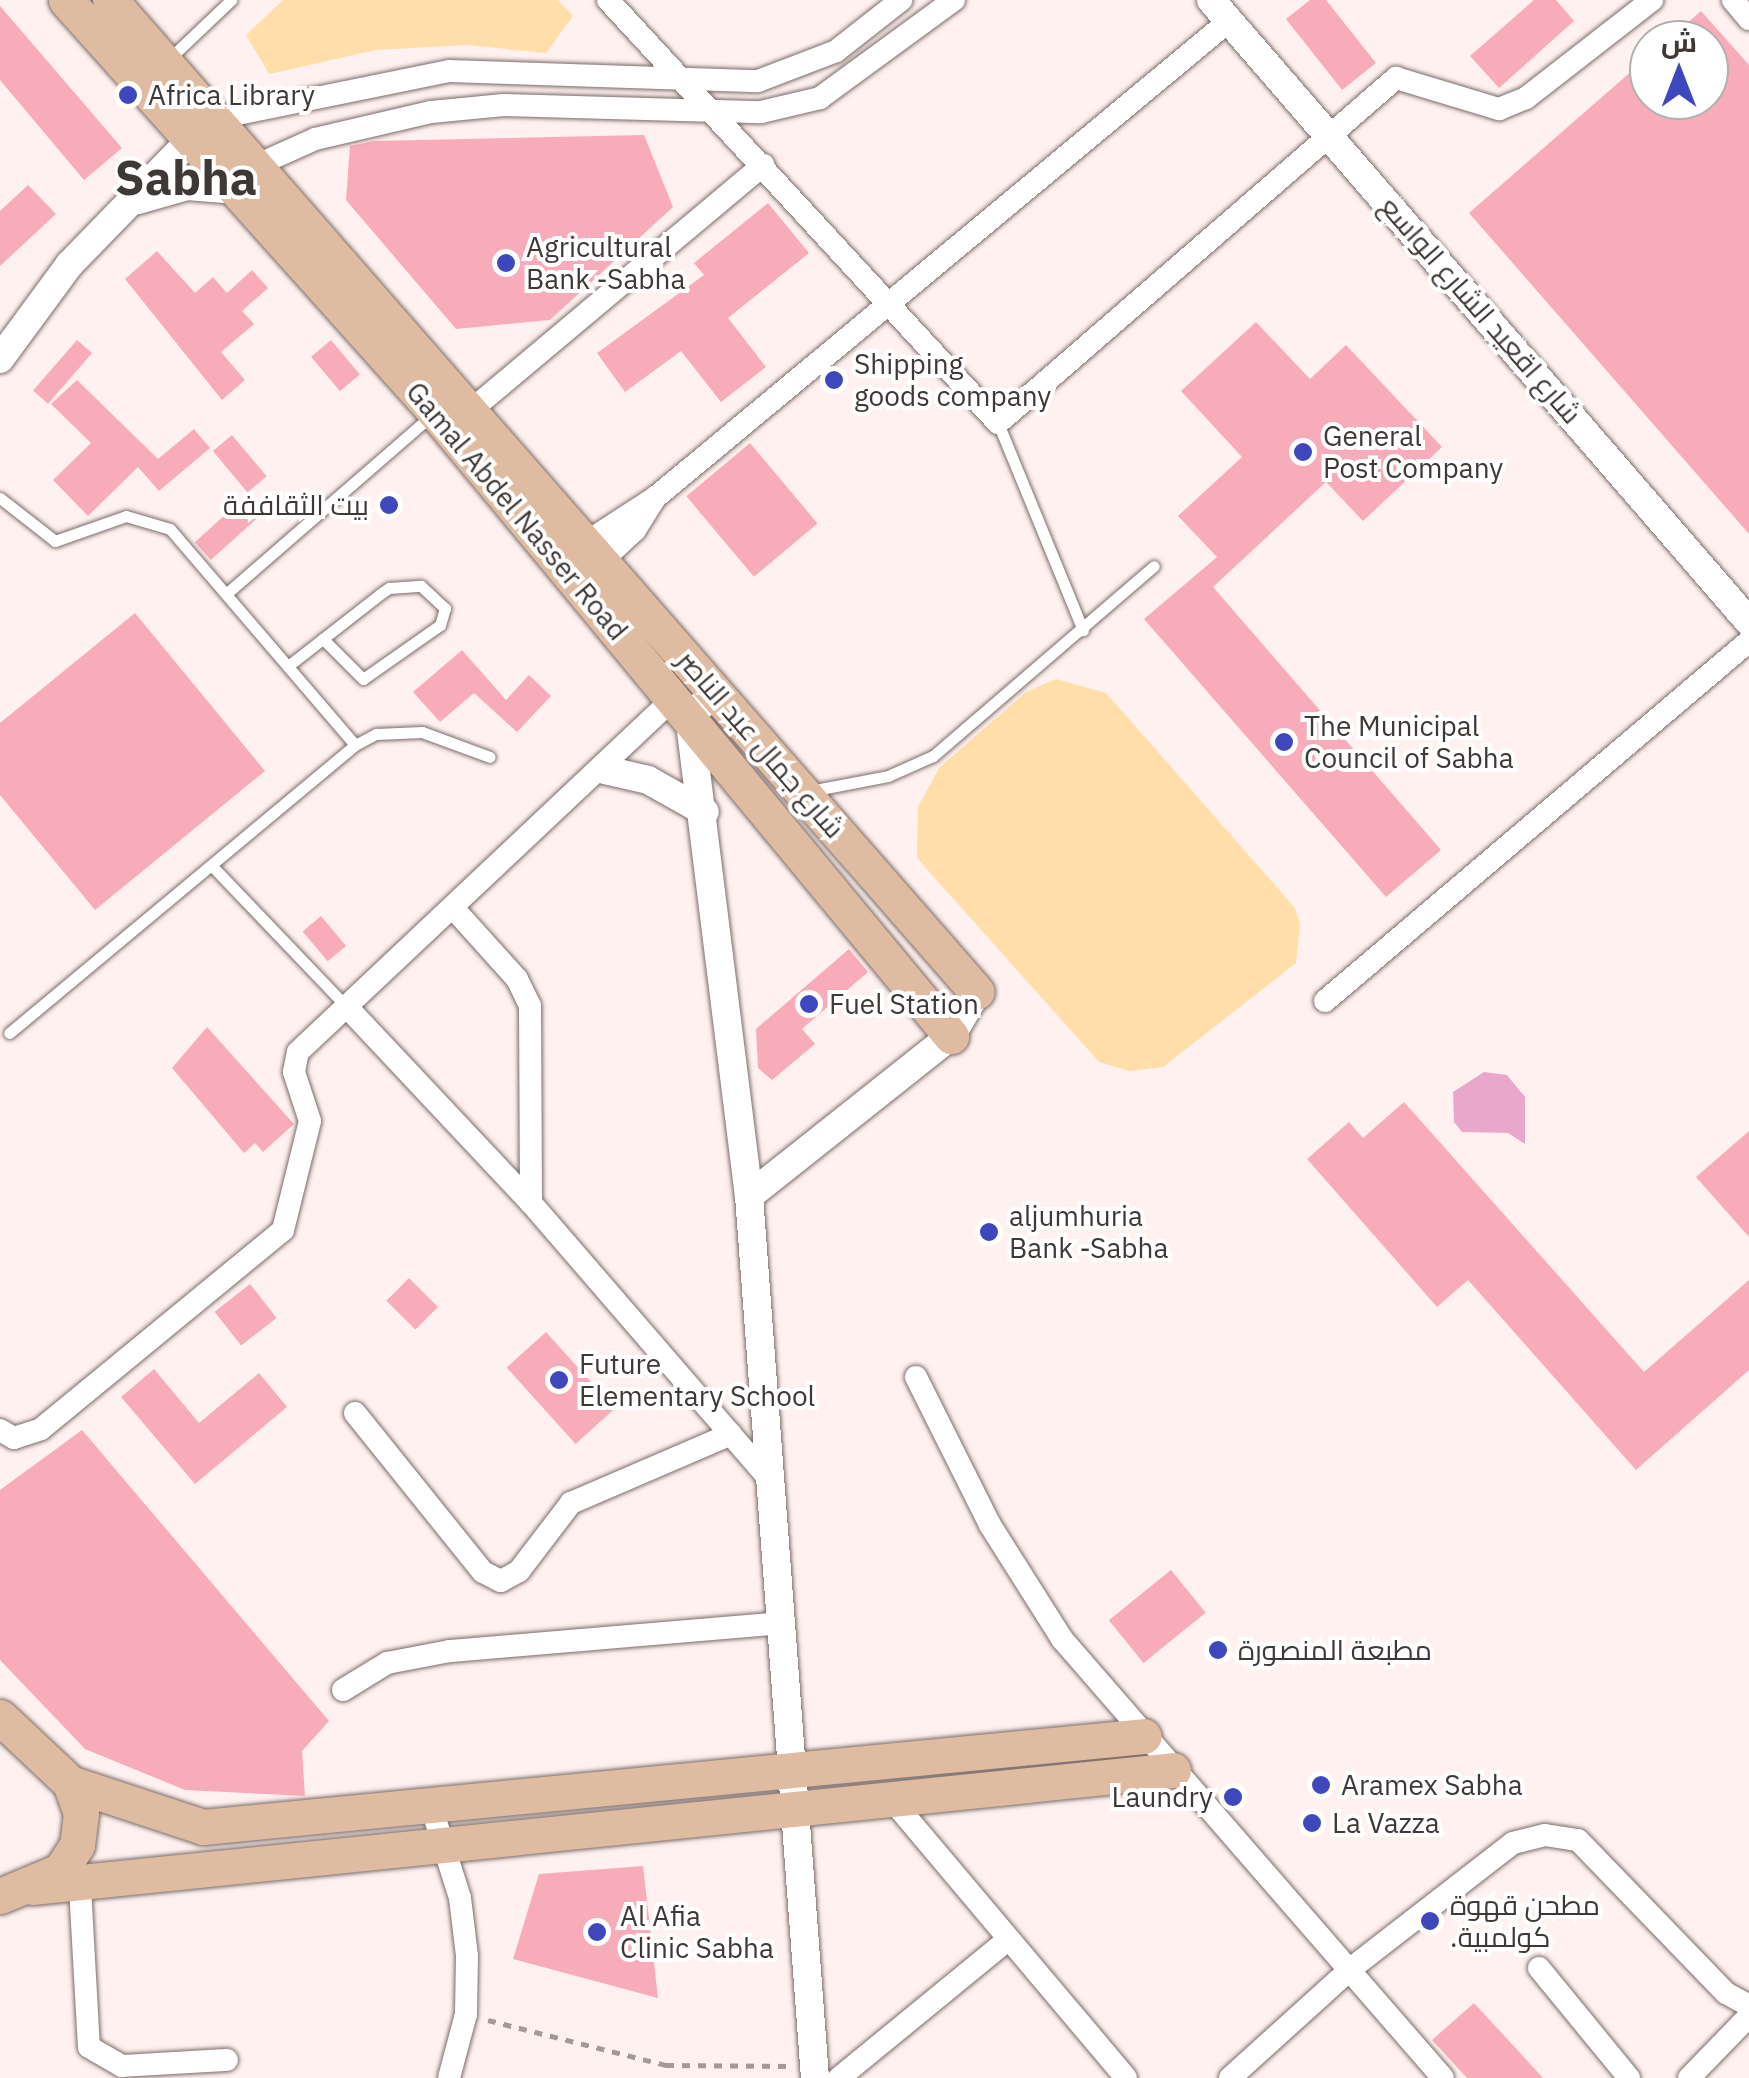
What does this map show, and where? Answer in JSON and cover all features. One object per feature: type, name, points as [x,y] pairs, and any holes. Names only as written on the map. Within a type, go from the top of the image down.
[{"type":"main road","name":"Gamal Abdel Nasser Road","points":[[66,0],[202,127],[581,562],[682,706],[951,1036]]},
{"type":"main road","points":[[110,0],[165,63],[202,127]]},
{"type":"main road","name":"شارع جمال عبد الناصر","points":[[581,562],[718,693],[803,796],[977,992]]},
{"type":"main road","points":[[0,1717],[70,1783],[203,1826],[1144,1736]]},
{"type":"main road","points":[[0,1753],[42,1759]]},
{"type":"main road","points":[[16,1891],[80,1887],[444,1842],[1173,1770]]},
{"type":"main road","points":[[16,1891],[60,1871],[77,1845],[81,1813],[70,1783]]},
{"type":"street","points":[[608,0],[707,112],[763,165],[888,298],[998,423],[1396,78],[1499,109],[1526,98],[1652,0]]},
{"type":"street","points":[[0,358],[68,265],[138,200],[202,127],[449,71],[758,81],[804,68],[901,0]]},
{"type":"street","points":[[138,200],[187,186],[247,178],[315,139],[431,112],[504,105],[761,112],[820,98],[954,0]]},
{"type":"street","points":[[1733,0],[1749,19]]},
{"type":"street","points":[[581,562],[1220,10]]},
{"type":"street","name":"شارع اقعيد الشارع الواسع","points":[[1220,10],[1749,622]]},
{"type":"street","points":[[452,412],[763,165]]},
{"type":"street","points":[[1325,1001],[1749,641]]},
{"type":"street","points":[[0,1430],[14,1438],[40,1429],[283,1230],[310,1121],[294,1061],[606,770],[682,706],[718,693]]},
{"type":"street","points":[[682,706],[705,812],[749,1196],[792,1772],[823,2074],[1006,1942]]},
{"type":"street","points":[[606,770],[648,780],[705,812]]},
{"type":"street","points":[[454,910],[517,979],[530,1006],[531,1204]]},
{"type":"street","points":[[749,1196],[951,1036],[977,992]]},
{"type":"street","points":[[347,1008],[531,1204],[769,1479]]},
{"type":"street","points":[[916,1377],[1023,1581],[1144,1736],[1354,1967],[1443,2078]]},
{"type":"street","points":[[356,1412],[482,1572],[501,1581],[519,1571],[571,1503],[731,1434]]},
{"type":"street","points":[[343,1690],[387,1663],[450,1650],[782,1622]]},
{"type":"street","points":[[892,1800],[1006,1942],[1126,2078]]},
{"type":"street","points":[[432,1806],[460,1898],[466,2014],[449,2078]]},
{"type":"street","points":[[1230,2078],[1354,1967],[1514,1843],[1546,1835],[1578,1840],[1749,2006]]},
{"type":"street","points":[[80,1887],[89,2047],[122,2066],[228,2060]]},
{"type":"street","points":[[1539,1968],[1626,2077]]},
{"type":"street","points":[[1689,2078],[1749,2016]]},
{"type":"lane","points":[[165,63],[231,0]]},
{"type":"lane","points":[[226,594],[452,412]]},
{"type":"lane","points":[[998,423],[1083,630]]},
{"type":"lane","points":[[0,498],[54,541],[126,516],[157,521],[226,594],[354,745]]},
{"type":"lane","points":[[803,796],[888,776],[933,756],[1154,566]]},
{"type":"lane","points":[[288,666],[322,639],[400,584],[421,586],[445,608],[440,625],[363,679],[322,639]]},
{"type":"lane","points":[[9,1033],[213,867],[354,745],[387,732],[422,732],[490,757]]},
{"type":"lane","points":[[213,867],[347,1008]]},
{"type":"path","points":[[466,2014],[666,2065],[823,2074]]},
{"type":"shaded area","points":[[283,0],[558,0],[573,16],[546,53],[467,45],[375,50],[269,74],[246,35]]},
{"type":"shaded area","points":[[1056,679],[1106,693],[1295,908],[1300,924],[1296,963],[1163,1067],[1129,1071],[1099,1062],[917,858],[918,807],[939,768],[1026,692]]},
{"type":"shaded area","points":[[1484,1072],[1507,1075],[1525,1097],[1525,1144],[1508,1133],[1462,1132],[1454,1122],[1453,1092]]},
{"type":"building","points":[[1310,0],[1326,0],[1376,63],[1342,90],[1286,19]]},
{"type":"building","points":[[1534,0],[1556,0],[1574,21],[1499,88],[1470,56]]},
{"type":"building","points":[[0,6],[122,148],[84,180],[0,80]]},
{"type":"building","points":[[1701,11],[1709,20],[1691,20]]},
{"type":"building","points":[[1729,42],[1749,65],[1749,534],[1469,213],[1629,73],[1629,120],[1729,120]]},
{"type":"building","name":"Agricultural Bank -Sabha","points":[[644,135],[673,207],[550,320],[456,329],[346,200],[350,146],[374,141]]},
{"type":"building","points":[[28,185],[56,214],[0,266],[0,211]]},
{"type":"building","points":[[768,203],[809,253],[728,318],[766,367],[721,402],[681,351],[625,392],[597,353],[704,275],[694,263]]},
{"type":"building","points":[[157,251],[195,293],[213,277],[227,293],[252,270],[268,288],[242,311],[254,324],[221,352],[245,380],[222,400],[125,279]]},
{"type":"building","points":[[1256,322],[1310,379],[1346,345],[1442,447],[1363,521],[1326,482],[1213,587],[1441,850],[1386,897],[1144,619],[1217,557],[1178,516],[1242,457],[1181,391]]},
{"type":"building","points":[[77,340],[92,353],[48,404],[33,391]]},
{"type":"building","points":[[331,340],[360,374],[340,391],[311,357]]},
{"type":"building","points":[[77,380],[158,459],[194,429],[210,448],[159,491],[138,467],[88,516],[53,480],[91,443],[51,404]]},
{"type":"building","points":[[232,435],[267,476],[248,492],[213,451]]},
{"type":"building","points":[[750,443],[817,523],[754,577],[686,496]]},
{"type":"building","points":[[246,496],[262,514],[211,560],[195,542]]},
{"type":"building","points":[[135,613],[265,771],[95,910],[0,795],[0,723]]},
{"type":"building","points":[[462,650],[506,700],[529,675],[551,696],[517,732],[474,693],[440,722],[413,692]]},
{"type":"building","points":[[321,916],[346,946],[328,961],[303,931]]},
{"type":"building","points":[[849,949],[868,972],[802,1029],[815,1044],[772,1080],[758,1068],[756,1029]]},
{"type":"building","points":[[207,1027],[294,1124],[263,1152],[255,1143],[244,1153],[172,1068]]},
{"type":"building","points":[[1404,1102],[1644,1372],[1749,1280],[1749,1370],[1636,1470],[1468,1280],[1437,1307],[1307,1159],[1349,1122],[1363,1138]]},
{"type":"building","points":[[1749,1131],[1749,1237],[1696,1177]]},
{"type":"building","points":[[409,1278],[438,1307],[415,1330],[386,1301]]},
{"type":"building","points":[[250,1284],[276,1318],[241,1346],[215,1312]]},
{"type":"building","points":[[546,1332],[615,1409],[576,1444],[507,1367]]},
{"type":"building","points":[[154,1369],[199,1423],[259,1373],[287,1407],[195,1484],[121,1397]]},
{"type":"building","points":[[82,1430],[329,1721],[302,1751],[305,1796],[185,1790],[85,1749],[0,1660],[0,1490]]},
{"type":"building","points":[[1171,1570],[1206,1613],[1143,1663],[1109,1620]]},
{"type":"building","points":[[643,1866],[658,1998],[513,1959],[539,1874]]},
{"type":"building","points":[[1474,2003],[1543,2078],[1467,2078],[1432,2040]]},
{"type":"place","name":"Africa Library","points":[[128,95]]},
{"type":"place","name":"Agricultural Bank -Sabha","points":[[506,263]]},
{"type":"place","name":"Shipping goods company","points":[[834,380]]},
{"type":"place","name":"General Post Company","points":[[1303,452]]},
{"type":"place","name":"بيت الثقاففة","points":[[389,505]]},
{"type":"place","name":"The Municipal Council of Sabha","points":[[1284,742]]},
{"type":"place","name":"Fuel Station","points":[[809,1004]]},
{"type":"place","name":"aljumhuria Bank -Sabha","points":[[989,1232]]},
{"type":"place","name":"Future Elementary School","points":[[559,1380]]},
{"type":"place","name":"مطبعة المنصورة","points":[[1218,1650]]},
{"type":"place","name":"Aramex Sabha","points":[[1321,1785]]},
{"type":"place","name":"Laundry","points":[[1233,1797]]},
{"type":"place","name":"La Vazza","points":[[1312,1823]]},
{"type":"place","name":"مطحن قهوة .كولمبية","points":[[1430,1921]]},
{"type":"place","name":"Al Afia Clinic Sabha","points":[[597,1932]]},
{"type":"district","name":"Sabha","points":[[186,178]]}]
